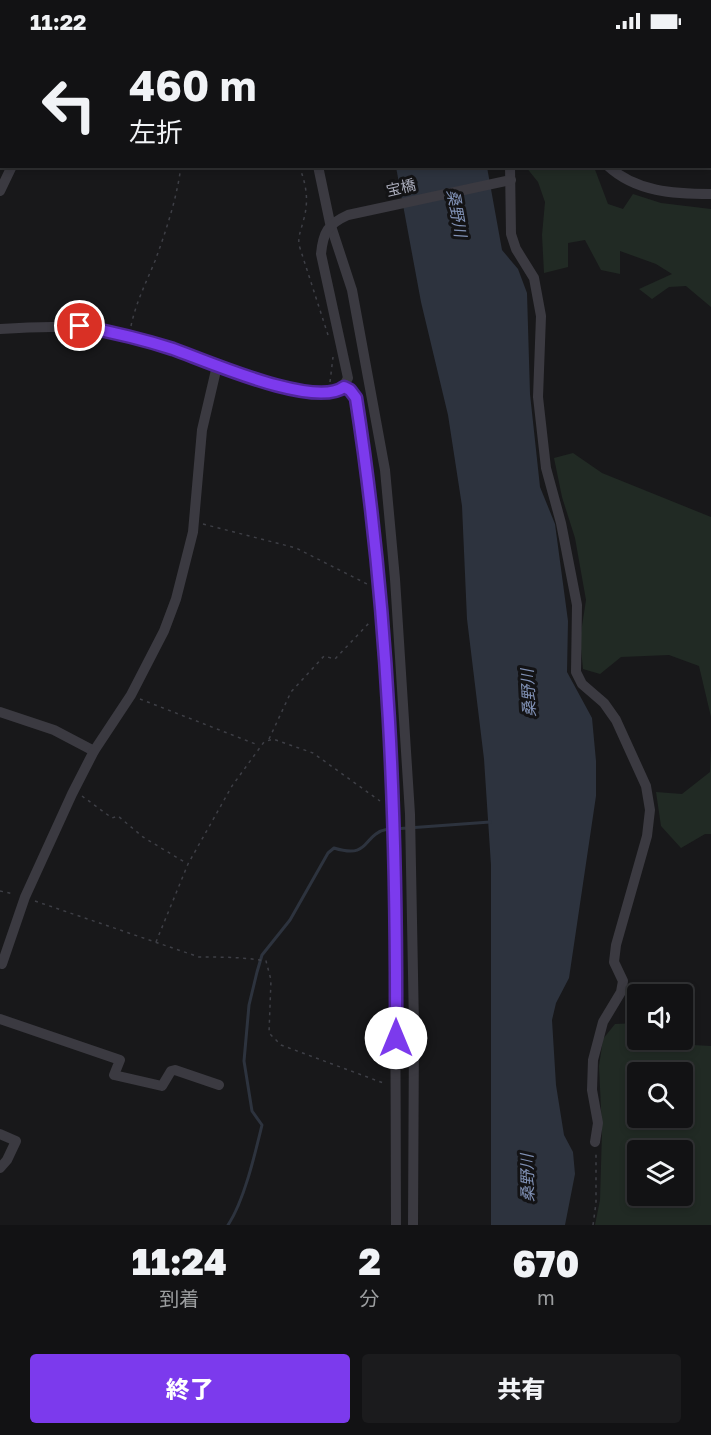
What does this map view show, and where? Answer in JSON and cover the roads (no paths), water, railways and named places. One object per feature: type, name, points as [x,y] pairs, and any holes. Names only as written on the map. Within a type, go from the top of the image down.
[{"type":"street","points":[[0,190],[11,168]]},
{"type":"street","points":[[318,168],[330,223],[352,290],[385,470],[395,579],[410,814],[414,1027],[413,1225]]},
{"type":"street","points":[[510,168],[511,234],[516,249],[534,278],[541,316],[538,397],[546,468],[561,523],[577,604],[576,672],[582,684],[603,703],[616,720],[646,786],[650,810],[647,836],[616,945],[614,962],[622,981],[621,992],[603,1022],[593,1060],[592,1090],[598,1123],[596,1142]]},
{"type":"street","points":[[610,168],[622,180],[648,189],[711,194]]},
{"type":"street","name":"宝橋","points":[[330,223],[348,215],[511,180]]},
{"type":"street","points":[[0,329],[80,326],[128,335],[275,385],[304,391],[336,393],[344,387],[348,378],[321,254],[322,238],[330,223]]},
{"type":"street","points":[[2,964],[25,897],[72,794],[94,751],[131,695],[164,631],[176,599],[186,567],[202,430],[218,366]]},
{"type":"street","points":[[344,387],[350,390],[356,398],[370,494],[393,804],[396,1225]]},
{"type":"street","points":[[0,712],[54,730],[94,751]]},
{"type":"street","points":[[0,1019],[120,1060],[114,1075],[122,1078],[162,1086],[171,1071],[176,1070],[219,1085]]},
{"type":"street","points":[[0,1134],[16,1140],[7,1160],[0,1168]]},
{"type":"water","name":"桑野川","points":[[396,168],[487,168],[502,250],[518,269],[527,293],[530,394],[540,487],[555,524],[568,621],[567,672],[592,718],[596,761],[596,796],[569,978],[556,1003],[552,1020],[556,1085],[564,1135],[573,1152],[575,1174],[565,1225],[491,1225],[491,865],[484,759],[467,619],[462,506],[448,415],[421,302]]},
{"type":"waterway","points":[[394,829],[490,822]]},
{"type":"waterway","points":[[228,1225],[244,1190],[262,1125],[252,1111],[244,1061],[249,1005],[262,955],[290,920],[328,853],[334,848],[346,851],[361,849],[379,832],[388,829]]}]
